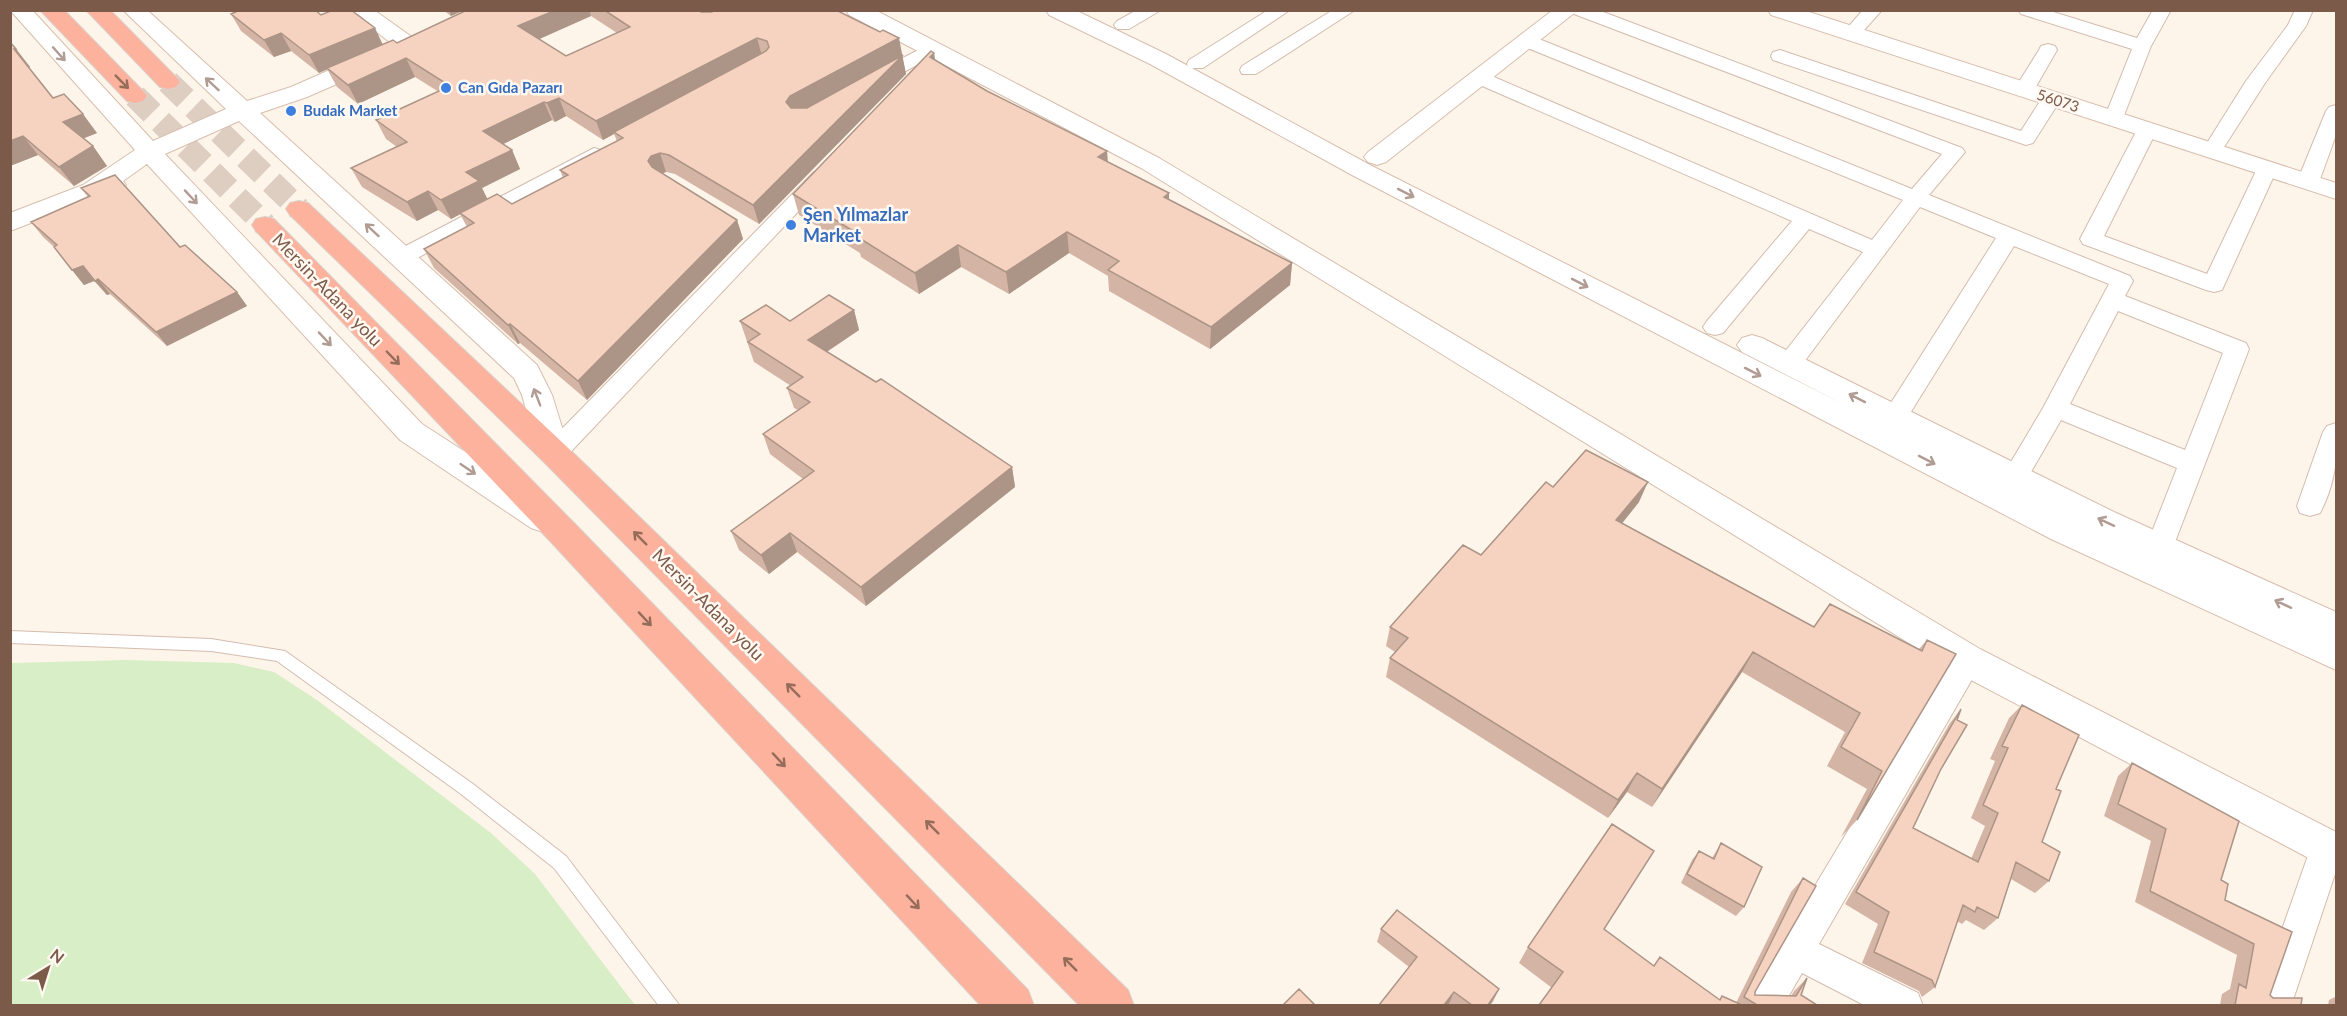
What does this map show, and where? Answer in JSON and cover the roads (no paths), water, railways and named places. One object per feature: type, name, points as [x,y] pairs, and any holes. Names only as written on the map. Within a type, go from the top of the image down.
[{"type":"highway","points":[[51,10],[135,96]]},
{"type":"highway","points":[[97,10],[168,82]]},
{"type":"highway","name":"Mersin-Adana yolu","points":[[299,209],[554,453],[1112,1005]]},
{"type":"highway","name":"Mersin-Adana yolu","points":[[265,225],[563,532],[1012,1005]]},
{"type":"main road","points":[[20,10],[157,161],[411,432],[563,532]]},
{"type":"main road","points":[[134,10],[526,372],[537,396],[554,453]]},
{"type":"main road","points":[[10,223],[157,161],[299,92],[418,40],[359,10]]},
{"type":"main road","points":[[857,10],[1149,163],[1967,660],[2332,849]]},
{"type":"main road","points":[[1057,10],[1158,59],[1360,170],[2063,530],[2337,655]]},
{"type":"main road","points":[[1377,157],[1567,10]]},
{"type":"main road","name":"56073","points":[[1779,10],[2337,191]]},
{"type":"main road","points":[[1094,11],[1377,157],[2015,477],[2160,547],[2337,628]]},
{"type":"street","points":[[1123,25],[1152,10]]},
{"type":"street","points":[[1196,64],[1281,10]]},
{"type":"street","points":[[1249,70],[1346,10]]},
{"type":"street","points":[[1580,10],[1954,152],[1915,199],[1790,364]]},
{"type":"street","points":[[1851,34],[1873,10]]},
{"type":"street","points":[[2114,119],[2142,46],[2162,10]]},
{"type":"street","points":[[2212,151],[2256,81],[2297,26],[2304,10]]},
{"type":"street","points":[[2033,11],[2142,46]]},
{"type":"street","points":[[1527,41],[2122,281],[2055,408],[2015,477]]},
{"type":"street","points":[[2024,90],[2048,50]]},
{"type":"street","points":[[906,88],[934,52]]},
{"type":"street","points":[[861,88],[934,52]]},
{"type":"street","points":[[1780,56],[2026,139],[2051,99]]},
{"type":"street","points":[[1480,78],[1877,250]]},
{"type":"street","points":[[2308,182],[2337,111]]},
{"type":"street","points":[[2147,130],[2091,239],[2214,285],[2267,169]]},
{"type":"street","points":[[402,257],[608,146]]},
{"type":"street","points":[[554,453],[751,232],[833,163]]},
{"type":"street","points":[[1715,327],[1805,219]]},
{"type":"street","points":[[1895,417],[2009,236]]},
{"type":"street","points":[[2113,300],[2237,349],[2190,464],[2160,547]]},
{"type":"street","points":[[2055,408],[2190,464]]},
{"type":"street","points":[[2310,506],[2337,432]]},
{"type":"street","points":[[1763,1005],[1967,660]]},
{"type":"street","points":[[2273,1005],[2332,849]]},
{"type":"street","points":[[1795,951],[1905,1005]]},
{"type":"lane","points":[[10,637],[211,645],[280,655],[467,789],[560,862],[667,1004]]},
{"type":"tunnel","points":[[168,82],[299,209]]},
{"type":"tunnel","points":[[135,96],[265,225]]},
{"type":"place","name":"Can Gıda Pazarı","points":[[446,88]]},
{"type":"place","name":"Budak Market","points":[[291,111]]},
{"type":"place","name":"Şen Yılmazlar Market","points":[[791,225]]}]
